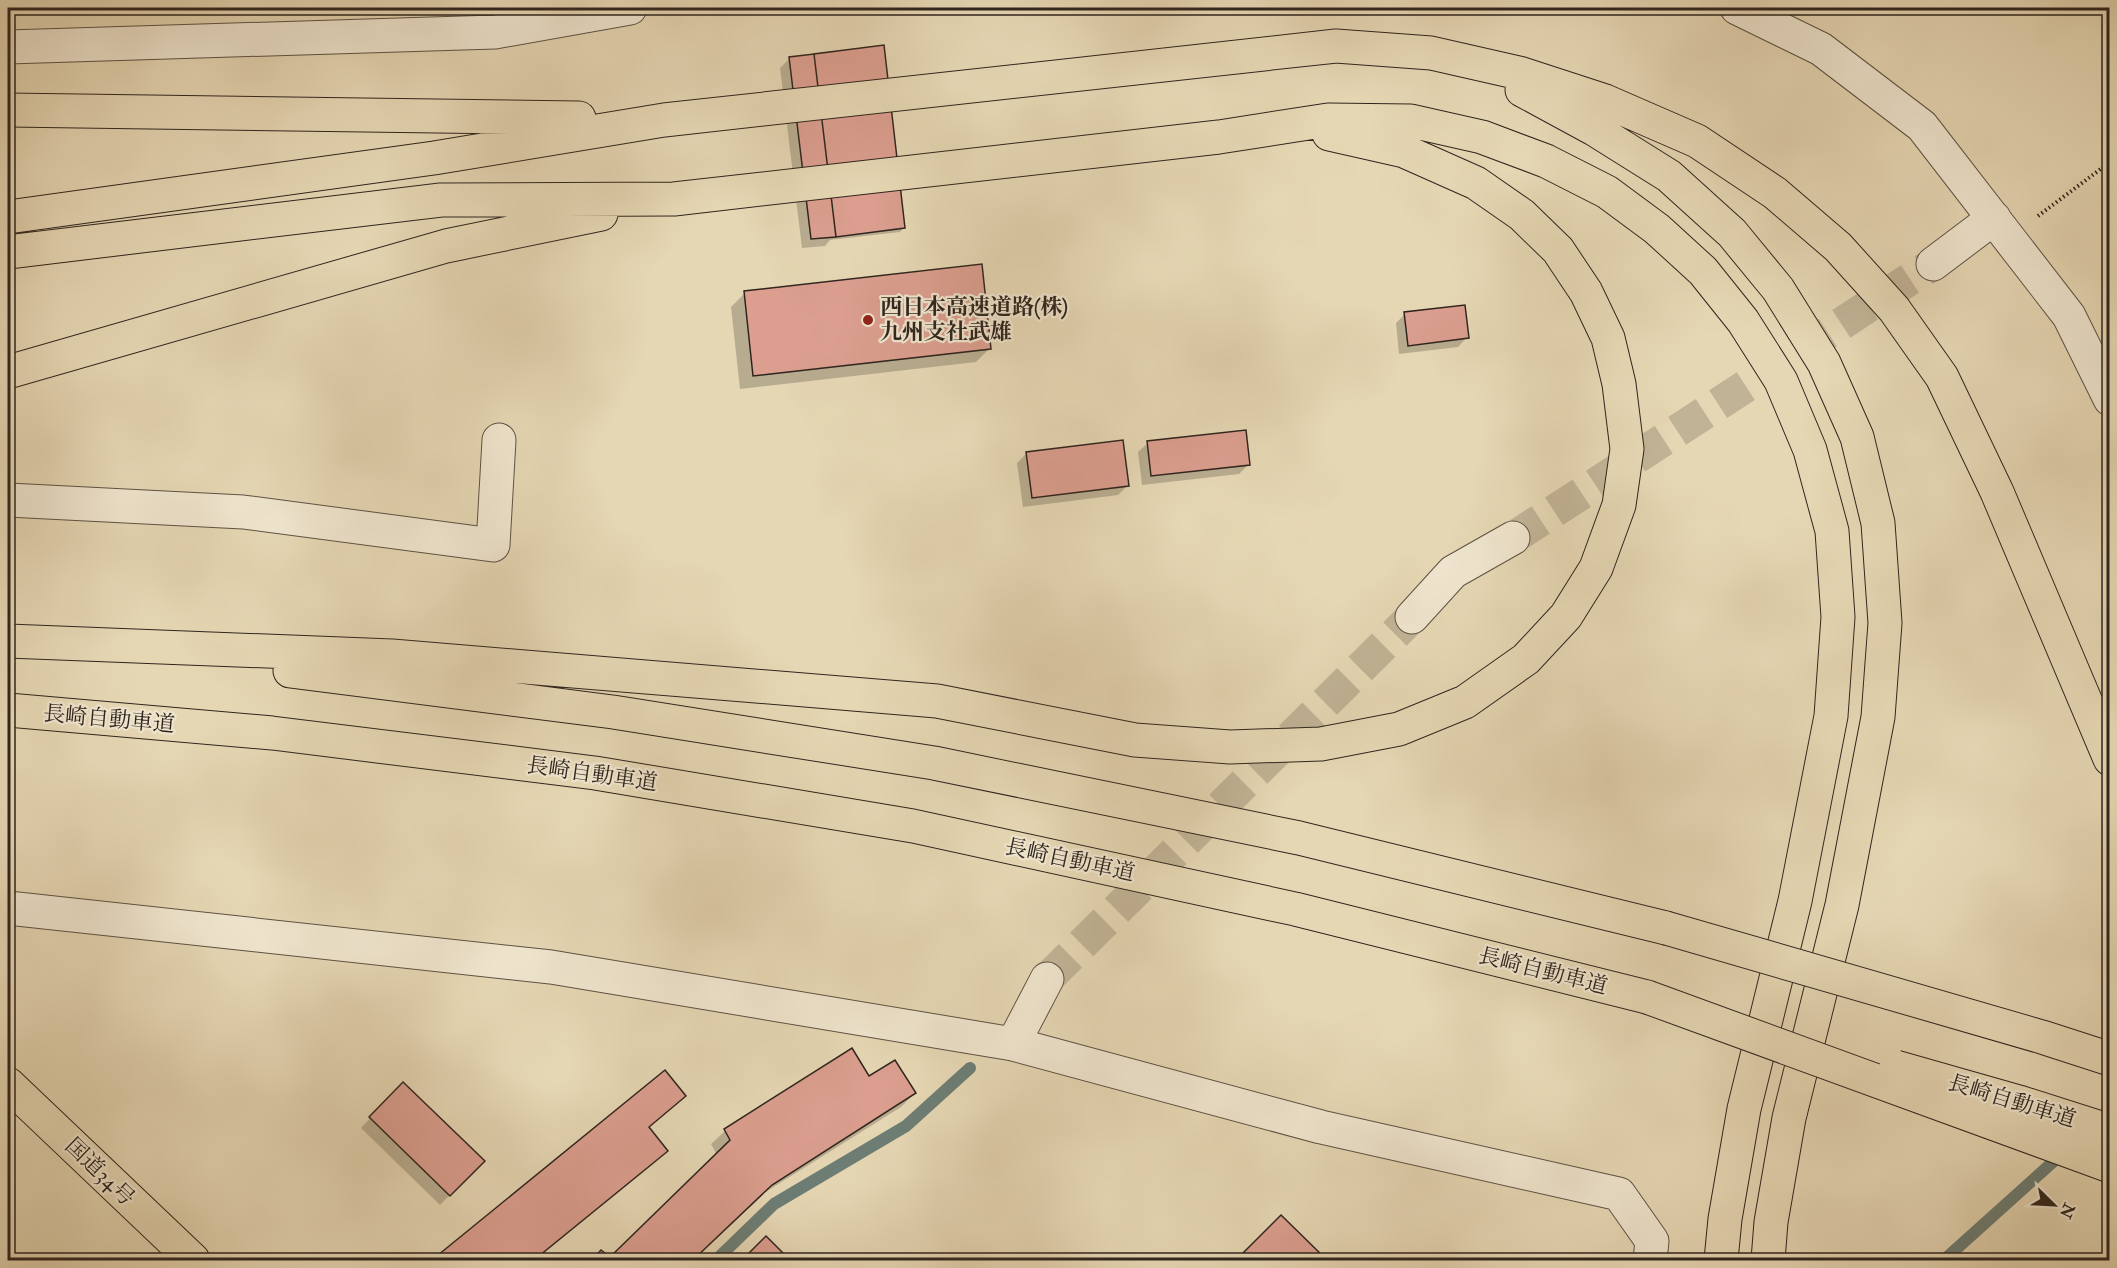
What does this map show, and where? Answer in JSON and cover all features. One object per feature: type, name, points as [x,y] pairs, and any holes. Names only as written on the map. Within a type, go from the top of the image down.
[{"type":"highway","points":[[8,217],[434,158],[664,120],[1336,46],[1431,53],[1519,73],[1605,101],[1697,141],[1775,193],[1838,247],[1894,309],[1942,377],[1997,492],[2109,759]]},
{"type":"highway","points":[[1431,53],[1517,88],[1594,129],[1669,176],[1732,233],[1778,289],[1824,363],[1857,436],[1878,523],[1886,623],[1878,717],[1842,905],[1789,1118],[1771,1222],[1768,1260]]},
{"type":"highway","points":[[8,110],[664,120]]},
{"type":"highway","points":[[8,372],[446,246],[674,199],[1219,137],[1328,120],[1411,121],[1482,137],[1546,160],[1607,192],[1657,229],[1696,264],[1743,321],[1781,381],[1810,450],[1832,531],[1838,617],[1831,716],[1795,901],[1744,1109],[1725,1219],[1721,1260]]},
{"type":"highway","points":[[8,643],[392,656],[925,700],[1135,740],[1230,747],[1321,744],[1343,740],[1399,729],[1465,702],[1526,659],[1566,616],[1596,568],[1619,505],[1627,448],[1619,384],[1608,338],[1586,292],[1558,250],[1522,215],[1476,183],[1404,151],[1328,134],[1219,137]]},
{"type":"highway","points":[[8,252],[441,200],[674,199]]},
{"type":"highway","points":[[8,643],[306,673],[578,707],[923,761],[1299,838],[1666,928],[2042,1037],[2109,1059]]},
{"type":"highway","name":"長崎自動車道","points":[[8,710],[272,733],[584,772],[913,826],[1295,909],[1647,997],[2019,1102],[2109,1131]]},
{"type":"highway","points":[[1647,997],[2109,1166]]},
{"type":"highway","name":"国道34号","points":[[8,1084],[193,1260]]},
{"type":"street","points":[[8,47],[495,32],[630,8]]},
{"type":"street","points":[[1737,8],[1821,49],[1922,126],[2069,316],[2109,399]]},
{"type":"street","points":[[1933,264],[1994,218]]},
{"type":"street","points":[[8,500],[243,512],[493,545],[499,440]]},
{"type":"street","points":[[1412,617],[1453,572],[1513,538]]},
{"type":"street","points":[[8,908],[551,967],[1013,1044],[1322,1127],[1619,1194],[1652,1241],[1650,1260]]},
{"type":"street","points":[[1013,1044],[1047,979]]},
{"type":"path","points":[[1994,218],[2034,219],[2109,162]]},
{"type":"building","points":[[884,45],[905,228],[836,237],[814,54]]},
{"type":"building","points":[[814,54],[836,237],[811,239],[789,57]]},
{"type":"building","name":"西日本高速道路(株) 九州支社武雄","points":[[982,264],[991,349],[753,376],[744,291]]},
{"type":"building","points":[[1465,305],[1469,338],[1408,346],[1404,312]]},
{"type":"building","points":[[1246,430],[1250,465],[1151,476],[1147,441]]},
{"type":"building","points":[[1123,440],[1129,486],[1032,498],[1026,452]]},
{"type":"building","points":[[852,1048],[869,1076],[895,1060],[916,1093],[772,1185],[693,1260],[592,1260],[601,1250],[610,1257],[730,1140],[724,1129]]},
{"type":"building","points":[[665,1070],[686,1096],[649,1127],[668,1151],[534,1260],[432,1260]]},
{"type":"building","points":[[403,1082],[485,1161],[450,1196],[369,1117]]},
{"type":"building","points":[[1281,1215],[1327,1260],[1236,1260]]},
{"type":"building","points":[[766,1236],[790,1260],[742,1260]]},
{"type":"waterway","points":[[8,8],[23,8]]},
{"type":"waterway","points":[[716,1260],[774,1204],[906,1126],[970,1068]]},
{"type":"waterway","points":[[1944,1260],[2064,1152]]},
{"type":"tunnel","points":[[1513,538],[1933,264]]},
{"type":"tunnel","points":[[1047,979],[1412,617]]},
{"type":"place","name":"西日本高速道路(株) 九州支社武雄","points":[[868,320]]}]
